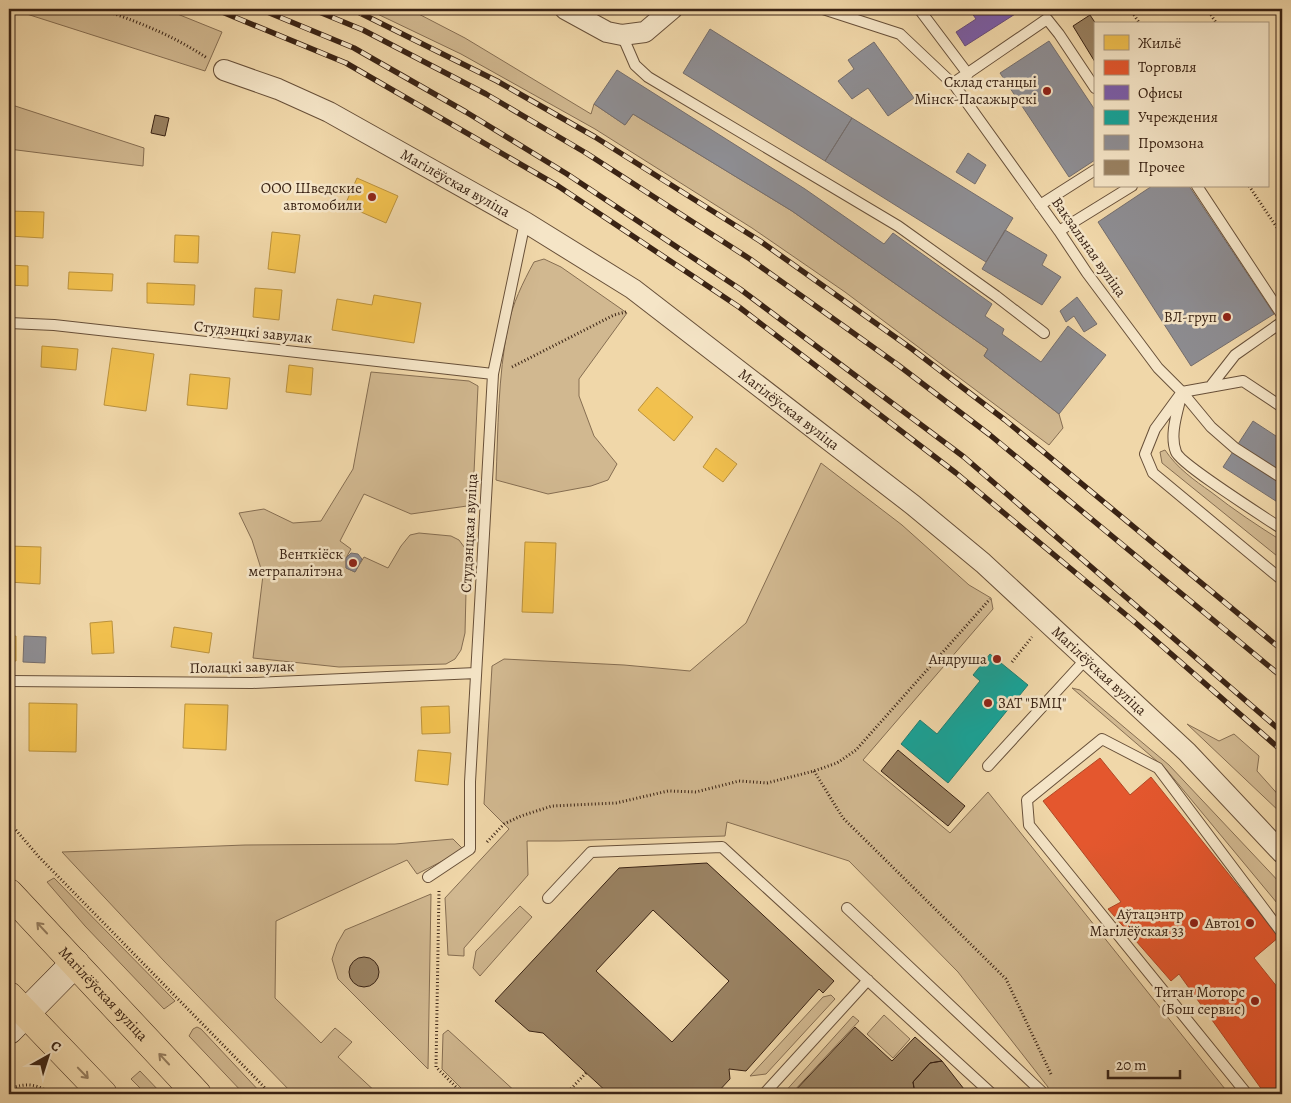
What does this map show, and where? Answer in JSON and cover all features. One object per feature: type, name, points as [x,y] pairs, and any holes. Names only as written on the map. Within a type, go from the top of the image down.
[{"type":"main road","name":"Магілёўская вуліца","points":[[9,893],[197,1094]]},
{"type":"main road","points":[[75,963],[14,1013],[103,1094]]},
{"type":"street","points":[[565,9],[607,32],[622,36],[645,32],[672,9]]},
{"type":"street","name":"Магілёўская вуліца","points":[[224,70],[278,89],[329,112],[525,222],[633,289],[913,505],[983,563],[1186,752],[1282,852]]},
{"type":"lane","name":"Вакзальная вуліца","points":[[823,9],[900,34],[952,84],[1040,204],[1087,273],[1158,368],[1182,392],[1211,427],[1235,448],[1282,478]]},
{"type":"lane","points":[[919,9],[968,74]]},
{"type":"lane","points":[[952,84],[1047,19],[1094,86]]},
{"type":"lane","points":[[622,36],[635,65],[648,77],[898,226],[1044,333]]},
{"type":"lane","points":[[1040,204],[1094,171]]},
{"type":"lane","points":[[1059,232],[1129,188]]},
{"type":"lane","points":[[1198,188],[1282,315]]},
{"type":"lane","name":"Студэнцкая вуліца","points":[[428,877],[470,849],[470,782],[493,374],[525,222]]},
{"type":"lane","points":[[1210,387],[1235,355],[1282,322]]},
{"type":"lane","name":"Студэнцкі завулак","points":[[9,323],[54,325],[493,374]]},
{"type":"lane","points":[[1282,406],[1243,381],[1182,392],[1155,429],[1145,454],[1153,473],[1282,580]]},
{"type":"lane","points":[[1182,392],[1173,437],[1176,454],[1194,469],[1282,529]]},
{"type":"lane","points":[[988,766],[1086,659]]},
{"type":"lane","name":"Полацкі завулак","points":[[9,681],[252,683],[476,673]]},
{"type":"lane","points":[[1247,1094],[1030,826],[1027,800],[1102,739],[1158,768],[1282,933]]},
{"type":"lane","points":[[548,898],[591,852],[722,847],[992,1094]]},
{"type":"lane","points":[[847,908],[1042,1092],[1040,1094]]},
{"type":"lane","points":[[764,1094],[868,980]]},
{"type":"path","points":[[100,9],[132,20],[186,44],[224,70]]},
{"type":"path","points":[[1130,9],[1139,22]]},
{"type":"path","points":[[1207,9],[1216,22]]},
{"type":"path","points":[[1250,188],[1282,235]]},
{"type":"path","points":[[493,374],[514,366],[614,315],[632,311]]},
{"type":"path","points":[[485,844],[504,824],[521,816],[552,806],[616,803],[668,791],[696,792],[739,781],[767,783],[837,763],[856,750],[995,593]]},
{"type":"path","points":[[1012,662],[1038,631]]},
{"type":"path","points":[[814,771],[843,818],[1006,979],[1052,1076]]},
{"type":"path","points":[[9,822],[40,857],[271,1094]]},
{"type":"path","points":[[444,888],[439,891],[436,1067],[463,1094]]},
{"type":"path","points":[[566,1094],[586,1073]]},
{"type":"path","points":[[9,1088],[27,1084],[43,1088],[50,1094]]},
{"type":"shaded area","points":[[11,9],[165,9],[222,32],[205,71]]},
{"type":"shaded area","points":[[367,9],[409,9],[465,38],[591,114],[594,104],[625,125],[633,114],[792,211],[988,349],[984,356],[1059,414],[1063,428],[1049,445],[845,292],[752,228],[595,129],[461,54]]},
{"type":"shaded area","points":[[9,104],[144,148],[143,166],[9,149]]},
{"type":"shaded area","points":[[544,259],[561,267],[627,313],[579,379],[579,396],[594,436],[617,464],[608,480],[591,486],[548,494],[496,480],[500,384],[508,326],[515,302],[534,262]]},
{"type":"shaded area","points":[[371,372],[469,381],[478,386],[473,494],[467,506],[411,514],[364,494],[340,541],[351,549],[346,558],[346,568],[355,572],[364,557],[388,568],[410,535],[419,533],[451,536],[459,540],[467,551],[465,633],[461,650],[455,659],[446,664],[339,667],[253,658],[263,575],[252,540],[239,513],[264,509],[293,523],[321,521],[353,469]]},
{"type":"shaded area","points":[[1165,450],[1180,468],[1192,478],[1282,541],[1282,560],[1162,463],[1160,452]]},
{"type":"shaded area","points":[[821,463],[902,525],[969,585],[991,598],[993,609],[863,760],[950,833],[988,792],[1229,1094],[1048,1094],[1048,1087],[958,972],[849,861],[727,822],[725,836],[527,841],[528,875],[464,948],[464,956],[448,955],[445,898],[509,829],[484,804],[492,666],[504,659],[624,665],[690,671],[746,623]]},
{"type":"shaded area","points":[[1072,688],[1080,690],[1169,765],[1282,885],[1282,909],[1165,768]]},
{"type":"shaded area","points":[[1187,724],[1219,741],[1234,734],[1259,756],[1257,771],[1282,799],[1282,814]]},
{"type":"shaded area","points":[[453,839],[464,850],[417,874],[407,860],[276,921],[275,998],[321,1043],[335,1028],[352,1042],[338,1057],[378,1094],[293,1094],[62,852],[245,845],[395,844]]},
{"type":"shaded area","points":[[54,878],[175,1001],[164,1009],[85,926],[47,882]]},
{"type":"shaded area","points":[[431,894],[428,1069],[338,979],[332,959],[337,944],[345,930]]},
{"type":"shaded area","points":[[520,906],[532,917],[480,976],[473,968],[476,951]]},
{"type":"shaded area","points":[[831,995],[835,999],[766,1074],[750,1076],[823,997]]},
{"type":"shaded area","points":[[884,1015],[910,1039],[893,1058],[867,1034]]},
{"type":"shaded area","points":[[853,1016],[859,1021],[791,1094],[783,1094]]},
{"type":"shaded area","points":[[197,1027],[262,1094],[244,1094],[189,1036],[193,1029]]},
{"type":"shaded area","points":[[448,1030],[518,1094],[467,1094],[442,1069],[443,1034]]},
{"type":"shaded area","points":[[140,1071],[162,1094],[146,1094],[131,1079]]},
{"type":"building: Жильё","points":[[357,178],[398,196],[386,223],[345,205]]},
{"type":"building: Жильё","points":[[9,211],[44,212],[43,238],[9,236]]},
{"type":"building: Жильё","points":[[272,232],[300,235],[295,273],[268,269]]},
{"type":"building: Жильё","points":[[175,235],[199,236],[198,263],[174,262]]},
{"type":"building: Жильё","points":[[9,265],[28,266],[28,286],[9,285]]},
{"type":"building: Жильё","points":[[69,272],[113,274],[112,291],[68,289]]},
{"type":"building: Жильё","points":[[147,283],[195,285],[194,305],[147,303]]},
{"type":"building: Жильё","points":[[255,288],[282,290],[279,320],[253,317]]},
{"type":"building: Жильё","points":[[374,295],[421,303],[414,343],[332,330],[337,299],[372,305]]},
{"type":"building: Жильё","points":[[42,346],[78,349],[76,370],[41,367]]},
{"type":"building: Жильё","points":[[112,348],[154,354],[146,411],[104,405]]},
{"type":"building: Жильё","points":[[289,365],[313,368],[311,395],[286,392]]},
{"type":"building: Жильё","points":[[190,374],[230,378],[227,409],[187,405]]},
{"type":"building: Жильё","points":[[657,387],[693,417],[674,441],[638,410]]},
{"type":"building: Жильё","points":[[716,448],[737,464],[723,482],[703,467]]},
{"type":"building: Жильё","points":[[525,542],[556,543],[553,613],[522,612]]},
{"type":"building: Жильё","points":[[9,546],[41,547],[40,584],[9,582]]},
{"type":"building: Жильё","points":[[112,621],[114,653],[92,654],[90,623]]},
{"type":"building: Жильё","points":[[174,627],[212,633],[209,653],[171,647]]},
{"type":"building: Жильё","points":[[9,636],[16,636],[16,661],[9,661]]},
{"type":"building: Жильё","points":[[29,703],[77,704],[76,752],[29,751]]},
{"type":"building: Жильё","points":[[185,704],[228,705],[226,750],[183,748]]},
{"type":"building: Жильё","points":[[449,706],[450,733],[422,734],[421,707]]},
{"type":"building: Жильё","points":[[418,750],[451,753],[448,785],[415,781]]},
{"type":"building: Торговля","name":"Аўтацэнтр Магілёўская 33","points":[[1100,758],[1130,795],[1151,777],[1279,937],[1254,958],[1282,993],[1282,1085],[1271,1094],[1265,1094],[1179,974],[1171,981],[1108,909],[1121,902],[1043,801]]},
{"type":"building: Офисы","points":[[969,9],[1023,9],[965,46],[956,32],[976,19]]},
{"type":"building: Учреждения","name":"ЗАТ \"БМЦ\"","points":[[990,654],[1028,685],[948,783],[901,744],[920,720],[937,734],[980,681],[973,675]]},
{"type":"building: Промзона","points":[[710,29],[852,118],[825,161],[683,73]]},
{"type":"building: Промзона","name":"Склад станцыі Мінск-Пасажырскі","points":[[1049,41],[1094,108],[1094,161],[1069,177],[1000,73]]},
{"type":"building: Промзона","points":[[874,42],[914,98],[888,116],[868,88],[852,99],[838,81],[854,69],[848,60]]},
{"type":"building: Промзона","points":[[617,70],[805,189],[884,244],[893,233],[992,304],[985,316],[1004,329],[1002,334],[1041,362],[1068,326],[1106,355],[1059,414],[984,356],[988,349],[792,211],[633,114],[625,125],[594,104]]},
{"type":"building: Промзона","points":[[852,118],[1013,218],[986,262],[825,161]]},
{"type":"building: Промзона","points":[[968,153],[986,165],[975,184],[956,172]]},
{"type":"building: Промзона","points":[[1149,188],[1190,188],[1274,314],[1191,366],[1098,222]]},
{"type":"building: Промзона","points":[[1005,230],[1047,255],[1042,265],[1061,277],[1042,305],[982,269]]},
{"type":"building: Промзона","points":[[1077,297],[1097,324],[1084,332],[1074,316],[1066,322],[1060,311]]},
{"type":"building: Промзона","points":[[1253,421],[1282,440],[1282,505],[1223,467]]},
{"type":"building: Промзона","name":"Венткіёск метрапалітэна","points":[[351,553],[358,554],[362,559],[355,572],[346,568],[346,558]]},
{"type":"building: Промзона","points":[[24,636],[46,637],[45,663],[23,662]]},
{"type":"building: Прочее","points":[[1090,15],[1095,22],[1094,60],[1073,26]]},
{"type":"building: Прочее","points":[[155,115],[169,118],[165,136],[151,133]]},
{"type":"building: Прочее","points":[[898,750],[965,806],[948,826],[881,771]]},
{"type":"building: Прочее","points":[[707,863],[834,981],[823,993],[819,989],[746,1071],[729,1069],[730,1079],[716,1094],[609,1094],[543,1033],[529,1031],[495,1001],[619,868]],"holes":[[[653,910],[729,981],[672,1042],[596,971]]]},
{"type":"building: Прочее","points":[[364,957],[374,962],[379,972],[374,982],[364,987],[354,982],[349,972],[354,962]]},
{"type":"building: Прочее","points":[[855,1027],[892,1061],[915,1037],[942,1061],[930,1063],[913,1082],[915,1094],[792,1094]]},
{"type":"building: Прочее","points":[[942,1061],[964,1089],[964,1094],[915,1094],[913,1082],[930,1063]]},
{"type":"railway","points":[[215,9],[346,63],[558,186],[739,307],[956,473],[1137,624],[1282,751]]},
{"type":"railway","points":[[260,9],[354,48],[466,112],[567,174],[740,289],[964,457],[1282,732]]},
{"type":"railway","points":[[312,9],[363,30],[486,94],[586,153],[750,259],[898,365],[990,435],[1282,677]]},
{"type":"railway","points":[[352,9],[497,81],[595,137],[760,241],[912,349],[1005,420],[1282,650]]},
{"type":"place","name":"Склад станцыі Мінск-Пасажырскі","points":[[1047,91]]},
{"type":"place","name":"ООО Шведские автомобили","points":[[372,197]]},
{"type":"place","name":"ВЛ-груп","points":[[1227,317]]},
{"type":"place","name":"Венткіёск метрапалітэна","points":[[353,563]]},
{"type":"place","name":"Андруша","points":[[997,659]]},
{"type":"place","name":"ЗАТ \"БМЦ\"","points":[[988,703]]},
{"type":"place","name":"Аўтацэнтр Магілёўская 33","points":[[1194,923]]},
{"type":"place","name":"Авто1","points":[[1250,923]]},
{"type":"place","name":"Титан Моторс (Бош сервис)","points":[[1255,1001]]}]
